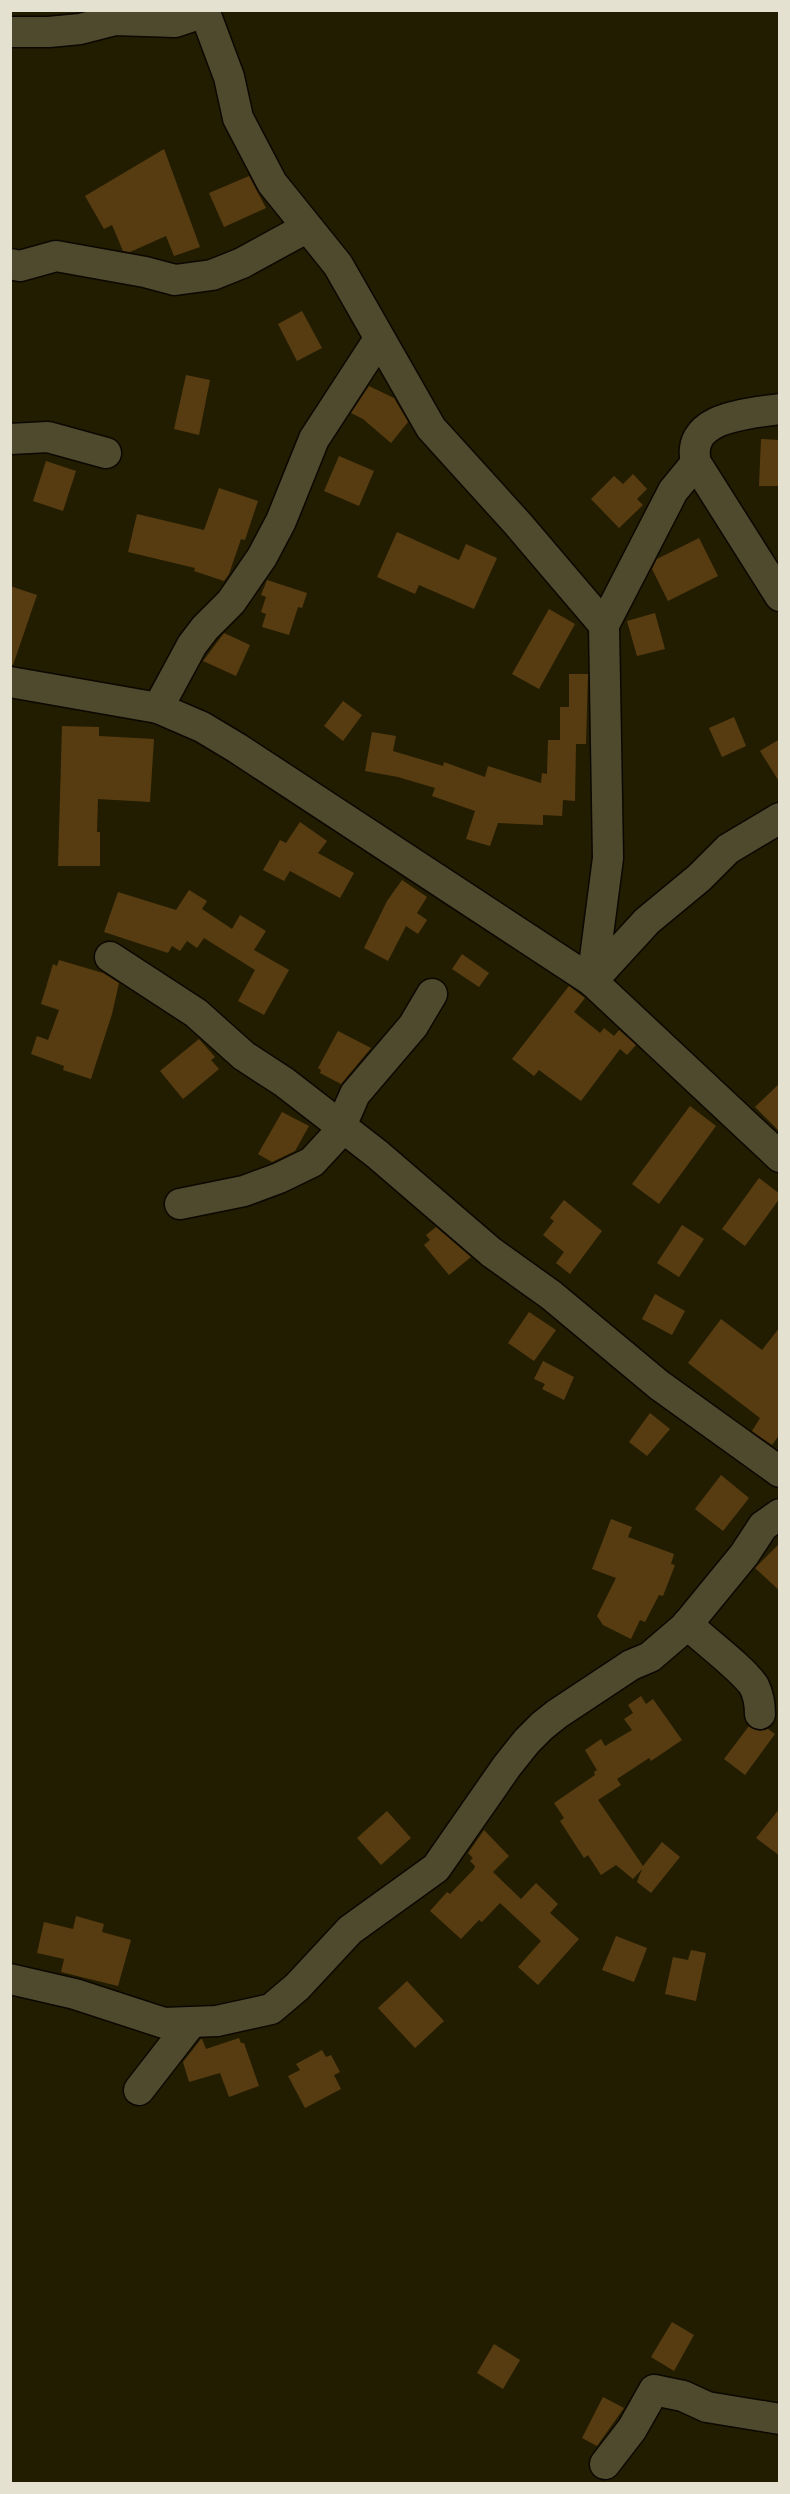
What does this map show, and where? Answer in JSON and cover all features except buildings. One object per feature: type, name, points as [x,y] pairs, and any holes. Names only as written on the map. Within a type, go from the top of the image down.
[{"type":"street","points":[[10,32],[80,29],[115,20],[175,22],[204,11],[229,77],[238,118],[272,183],[338,266],[431,428],[518,524],[604,625]]},
{"type":"street","points":[[10,264],[20,266],[56,256],[146,272],[175,280],[184,279],[212,275],[242,263],[306,228]]},
{"type":"street","points":[[158,708],[192,645],[231,602],[262,557],[281,521],[314,439],[379,339]]},
{"type":"street","points":[[780,409],[711,423],[693,451],[696,463],[780,596]]},
{"type":"street","points":[[10,439],[48,436],[106,453]]},
{"type":"street","points":[[592,981],[608,858],[604,625],[673,491],[696,463]]},
{"type":"street","points":[[10,682],[158,708],[202,727],[237,748],[592,981],[780,1157]]},
{"type":"street","points":[[592,981],[647,921],[699,878],[728,849],[780,818]]},
{"type":"street","points":[[110,957],[196,1013],[244,1056],[284,1082],[341,1126],[421,1190],[491,1252],[551,1296],[659,1385],[780,1472]]},
{"type":"street","points":[[180,1204],[244,1191],[312,1162],[337,1135],[355,1094],[412,1026],[432,994]]},
{"type":"street","points":[[10,1979],[75,1994],[164,2023],[217,2021],[271,2009],[297,1987],[350,1930],[436,1868],[507,1766],[542,1726],[632,1665],[650,1657],[687,1624],[744,1555],[763,1526],[780,1514]]},
{"type":"street","points":[[687,1624],[744,1675],[754,1687],[760,1703],[760,1714]]},
{"type":"street","points":[[139,2090],[191,2023]]},
{"type":"street","points":[[605,2464],[632,2429],[654,2390],[683,2396],[707,2407],[780,2419]]}]
